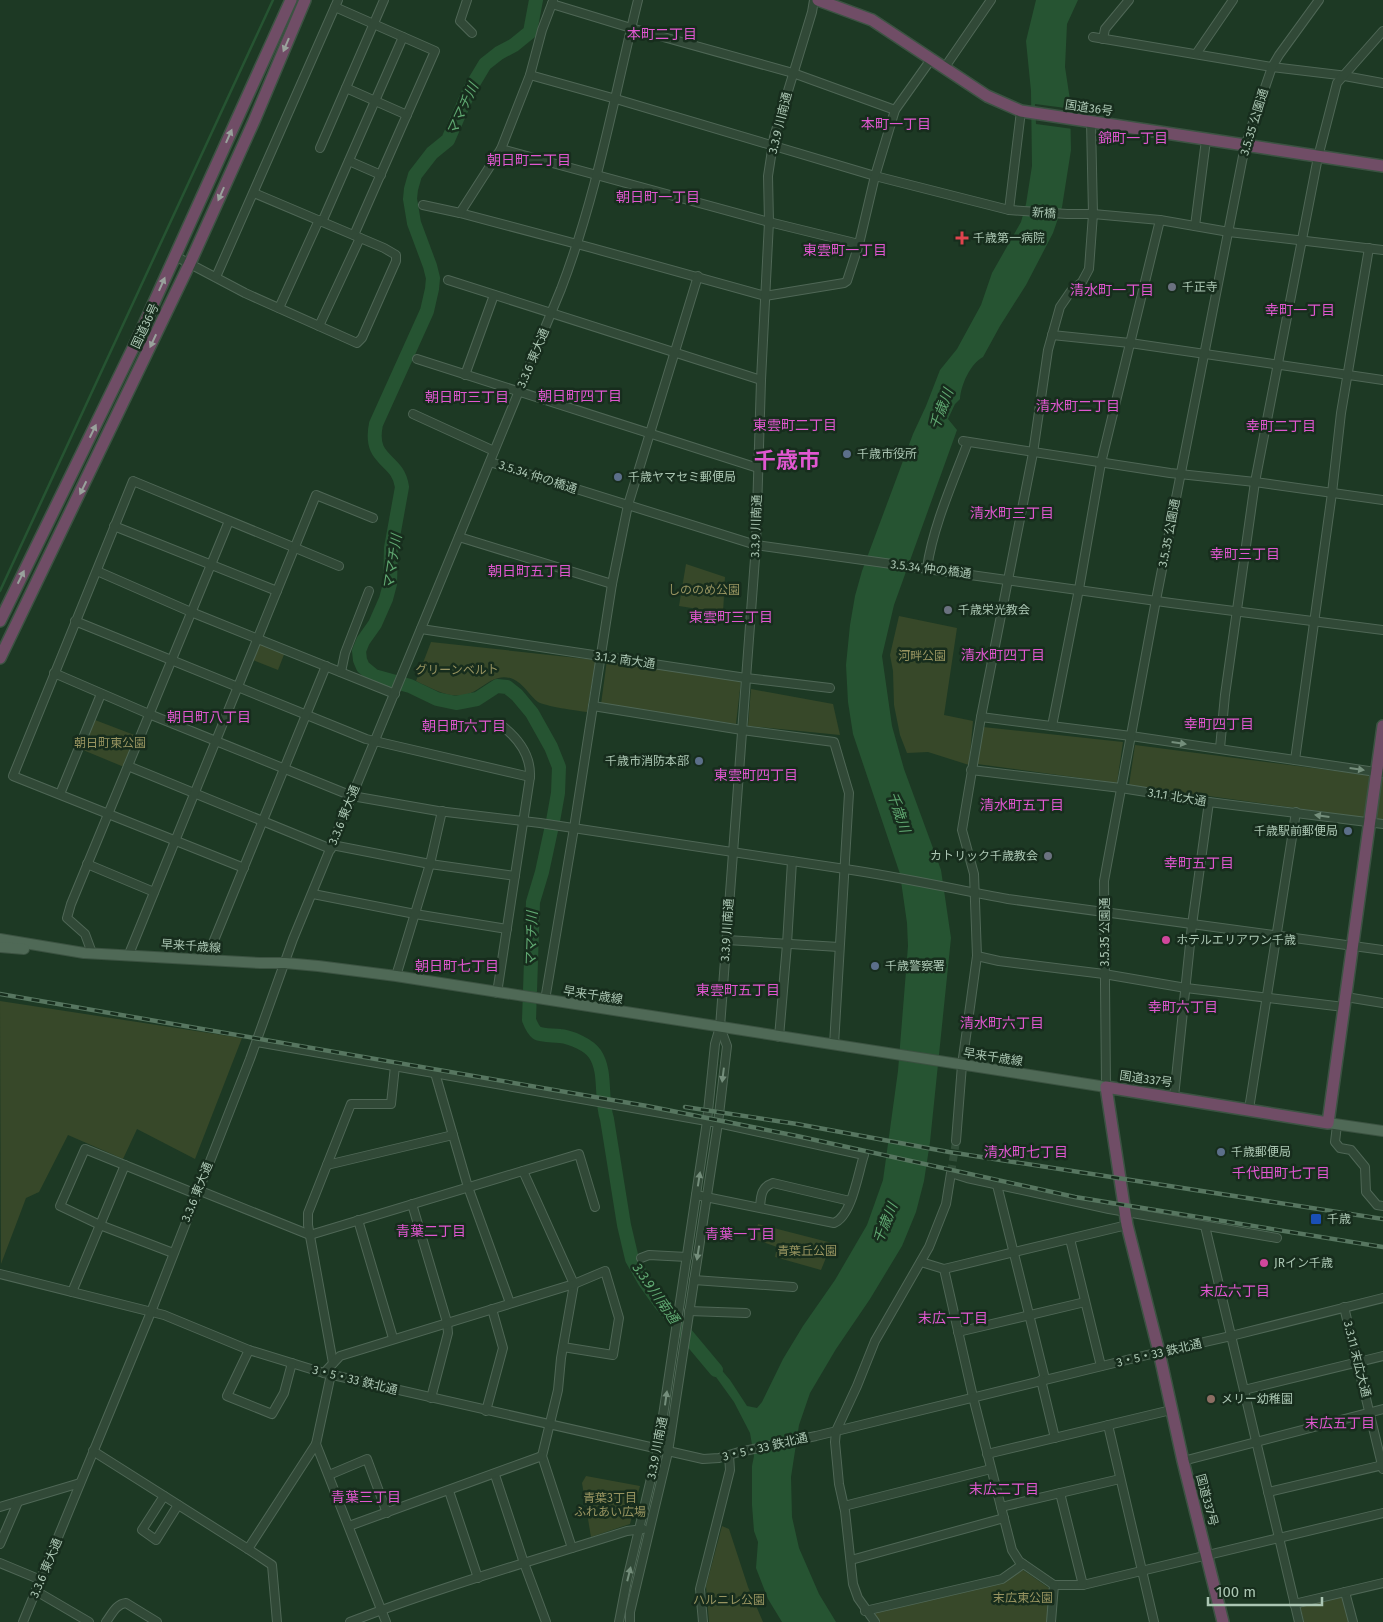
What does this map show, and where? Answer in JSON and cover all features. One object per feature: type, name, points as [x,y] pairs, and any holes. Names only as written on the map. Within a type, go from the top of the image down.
[{"type":"highway","name":"国道36号","points":[[0,621],[137,340],[291,0]]},
{"type":"highway","name":"国道36号","points":[[0,658],[190,263],[254,121],[305,0]]},
{"type":"highway","name":"国道36号","points":[[818,0],[872,20],[987,96],[1021,111],[1383,166]]},
{"type":"highway","points":[[1332,1124],[1345,1002],[1370,823],[1380,772],[1383,726]]},
{"type":"highway","name":"国道337号","points":[[1223,1622],[1127,1225],[1106,1087],[1332,1124]]},
{"type":"main road","name":"早来千歳線","points":[[0,939],[92,953],[285,963],[396,976],[1106,1087]]},
{"type":"main road","name":"早来千歳線","points":[[0,947],[75,951]]},
{"type":"main road","points":[[1332,1124],[1383,1132]]},
{"type":"street","points":[[320,148],[384,0]]},
{"type":"street","points":[[467,0],[460,21],[472,33]]},
{"type":"street","name":"3.3.6 東大通","points":[[23,1622],[151,1312],[257,1042],[312,894],[551,314],[578,244],[598,175],[638,0]]},
{"type":"street","name":"3.3.9 川南通","points":[[720,1028],[756,545],[761,380],[770,222],[768,176],[772,146],[814,0]]},
{"type":"street","points":[[1103,39],[1105,29],[1129,0]]},
{"type":"street","points":[[1196,54],[1233,0]]},
{"type":"street","name":"3.5.35 公園通","points":[[1106,1087],[1104,881],[1204,354],[1245,146],[1272,67],[1319,0]]},
{"type":"street","points":[[945,67],[987,1]]},
{"type":"street","points":[[460,213],[501,149],[530,75],[542,30],[553,2],[631,28],[793,73],[895,110]]},
{"type":"street","points":[[216,277],[336,4],[374,24],[435,51],[381,175],[319,326]]},
{"type":"street","points":[[1220,748],[1236,610],[1255,482],[1318,157],[1337,84],[1383,31]]},
{"type":"street","points":[[279,308],[349,161],[403,37]]},
{"type":"street","points":[[1093,37],[1272,67],[1383,83]]},
{"type":"street","points":[[423,205],[578,244],[765,296],[844,283],[847,281],[859,244],[875,176],[895,110],[932,58]]},
{"type":"street","name":"新橋","points":[[530,75],[875,176],[1008,210],[1093,214],[1160,220],[1229,232],[1383,250]]},
{"type":"street","points":[[346,88],[407,115]]},
{"type":"street","points":[[1008,210],[1021,111]]},
{"type":"street","points":[[956,1141],[959,1065],[977,956],[974,874],[962,830],[980,716],[1033,453],[1048,350],[1060,307],[1071,291],[1082,282],[1089,269],[1093,214],[1091,122]]},
{"type":"street","points":[[1195,226],[1206,140]]},
{"type":"street","points":[[501,149],[770,222],[859,244]]},
{"type":"street","points":[[349,161],[381,175]]},
{"type":"street","points":[[175,256],[245,293],[357,343],[362,338],[396,261],[396,255],[357,236],[254,193]]},
{"type":"street","points":[[1052,726],[1101,463],[1160,220]]},
{"type":"street","points":[[1295,760],[1332,493],[1341,413],[1369,248]]},
{"type":"street","points":[[544,1000],[574,828],[612,584],[628,505],[698,276]]},
{"type":"street","points":[[448,280],[761,380]]},
{"type":"street","points":[[466,375],[494,295]]},
{"type":"street","points":[[1052,335],[1130,343],[1383,380]]},
{"type":"street","points":[[416,359],[758,468]]},
{"type":"street","points":[[413,414],[494,451]]},
{"type":"street","points":[[923,568],[966,442],[1101,463],[1383,500]]},
{"type":"street","name":"3.5.34 仲の橋通","points":[[490,462],[756,545],[1383,630]]},
{"type":"street","points":[[244,868],[13,776],[132,481],[339,566]]},
{"type":"street","points":[[129,954],[316,495],[373,518]]},
{"type":"street","points":[[92,953],[85,934],[67,918],[71,904],[229,521]]},
{"type":"street","points":[[114,526],[277,591]]},
{"type":"street","points":[[459,537],[612,584]]},
{"type":"street","points":[[96,571],[191,612],[341,672],[397,690]]},
{"type":"street","points":[[341,672],[345,652],[370,591]]},
{"type":"street","points":[[75,621],[366,739],[530,777]]},
{"type":"street","name":"3.1.2 南大通","points":[[421,628],[746,678],[830,688]]},
{"type":"street","points":[[206,960],[326,666]]},
{"type":"street","points":[[54,673],[216,742],[352,796],[442,811],[540,823],[890,876],[953,890],[1017,901],[1383,950]]},
{"type":"street","points":[[60,794],[101,694]]},
{"type":"street","points":[[593,706],[742,730],[834,742],[849,792],[834,1045]]},
{"type":"street","points":[[980,716],[1220,748],[1380,772]]},
{"type":"street","points":[[497,993],[530,777],[530,765],[523,749],[514,735],[501,726]]},
{"type":"street","points":[[128,766],[194,794],[331,847],[515,876]]},
{"type":"street","name":"3.1.1 北大通","points":[[971,770],[1121,788],[1209,802],[1383,824]]},
{"type":"street","points":[[1174,1097],[1192,925],[1209,802]]},
{"type":"street","points":[[396,976],[430,864],[442,811]]},
{"type":"street","points":[[1249,1109],[1296,812]]},
{"type":"street","points":[[779,1037],[792,861]]},
{"type":"street","points":[[87,864],[154,892]]},
{"type":"street","points":[[312,894],[507,929]]},
{"type":"street","points":[[727,940],[840,947]]},
{"type":"street","points":[[977,956],[999,961],[1104,974],[1186,988],[1267,997],[1383,1003]]},
{"type":"street","points":[[641,1258],[649,1255],[687,1257],[707,1121],[715,1044],[720,1028]]},
{"type":"street","points":[[720,1028],[727,1046],[718,1123],[689,1311],[746,1313]]},
{"type":"street","points":[[257,1042],[585,1098],[718,1123],[864,1155],[848,1209],[840,1220],[834,1222],[696,1195]]},
{"type":"street","points":[[333,1363],[308,1225],[308,1213],[351,1104],[391,1104],[395,1066]]},
{"type":"street","points":[[435,1073],[468,1187],[510,1303]]},
{"type":"street","points":[[1332,1124],[1335,1142],[1340,1148],[1351,1150],[1359,1158],[1366,1171],[1366,1192],[1377,1205],[1383,1206]]},
{"type":"street","points":[[327,1165],[453,1135]]},
{"type":"street","points":[[173,1253],[100,1225],[60,1206],[85,1149],[310,1235],[579,1154],[595,1207]]},
{"type":"street","points":[[72,1292],[125,1165]]},
{"type":"street","points":[[523,1171],[574,1284],[563,1346],[558,1390],[542,1456],[572,1548]]},
{"type":"street","points":[[874,1622],[858,1598],[853,1584],[844,1506],[839,1484],[835,1442],[836,1431],[857,1386],[874,1341],[921,1262],[946,1204],[951,1173],[1125,1212],[1277,1238]]},
{"type":"street","points":[[760,1207],[762,1192],[773,1183],[850,1201]]},
{"type":"street","points":[[997,1184],[1030,1315],[1055,1438]]},
{"type":"street","points":[[412,1204],[447,1322],[448,1333],[431,1398]]},
{"type":"street","points":[[358,1220],[393,1338]]},
{"type":"street","points":[[921,1262],[944,1270],[1127,1225]]},
{"type":"street","points":[[1205,1226],[1299,1622]]},
{"type":"street","points":[[1070,1239],[1101,1366]]},
{"type":"street","name":"3.3.9 川南通","points":[[619,1622],[658,1449],[687,1257]]},
{"type":"street","points":[[944,1270],[972,1397],[1012,1550],[1019,1561],[1054,1585],[1083,1585],[1383,1513]]},
{"type":"street","points":[[248,1549],[316,1444],[328,1374],[333,1363],[340,1356],[393,1338],[574,1284],[605,1272],[619,1318],[613,1355],[563,1346]]},
{"type":"street","name":"3・5・33 鉄北通","points":[[0,1274],[164,1315],[250,1350],[328,1374],[703,1459],[720,1458],[739,1452],[836,1431],[1383,1298]]},
{"type":"street","points":[[694,1280],[793,1287]]},
{"type":"street","points":[[958,1332],[1085,1302]]},
{"type":"street","name":"3.3.11 末広大通","points":[[1344,1307],[1383,1466]]},
{"type":"street","points":[[486,1410],[503,1348],[492,1308]]},
{"type":"street","name":"3.3.9 川南通","points":[[630,1622],[630,1612],[668,1452],[689,1311]]},
{"type":"street","points":[[250,1350],[227,1396],[272,1414],[284,1393],[292,1363]]},
{"type":"street","points":[[1244,1390],[1383,1356]]},
{"type":"street","points":[[988,1454],[1171,1410]]},
{"type":"street","points":[[1183,1461],[1383,1410]]},
{"type":"street","points":[[1108,1425],[1154,1622]]},
{"type":"street","points":[[316,1444],[386,1622]]},
{"type":"street","points":[[93,1451],[272,1566],[277,1622]]},
{"type":"street","points":[[703,1622],[700,1589],[730,1470],[729,1455]]},
{"type":"street","points":[[349,1526],[495,1475],[542,1456]]},
{"type":"street","points":[[328,1475],[367,1459],[387,1513]]},
{"type":"street","points":[[1268,1492],[1383,1466]]},
{"type":"street","points":[[844,1506],[991,1469]]},
{"type":"street","points":[[495,1475],[546,1622]]},
{"type":"street","points":[[1001,1507],[1120,1479]]},
{"type":"street","points":[[0,1507],[80,1483]]},
{"type":"street","points":[[448,1491],[478,1578]]},
{"type":"street","points":[[1060,1493],[1083,1585]]},
{"type":"street","points":[[164,1496],[142,1530],[156,1540],[178,1505]]},
{"type":"street","points":[[0,1544],[18,1502]]},
{"type":"street","points":[[851,1560],[1004,1518]]},
{"type":"street","points":[[350,1622],[524,1563],[628,1531],[650,1527]]},
{"type":"street","points":[[0,1563],[41,1580]]},
{"type":"street","points":[[866,1610],[1002,1579],[1023,1564]]},
{"type":"street","points":[[1294,1604],[1383,1582]]},
{"type":"street","points":[[1051,1622],[1054,1585]]},
{"type":"street","points":[[36,1591],[89,1622]]},
{"type":"street","points":[[1345,1592],[1353,1622]]},
{"type":"street","points":[[106,1622],[119,1605],[123,1603],[158,1622]]},
{"type":"green space","name":"しののめ公園","points":[[686,564],[725,577],[723,613],[679,606]]},
{"type":"green space","name":"河畔公園","points":[[899,616],[957,628],[944,715],[973,721],[969,765],[928,752],[907,753],[900,735],[894,705],[893,671],[890,655]]},
{"type":"green space","points":[[261,642],[285,652],[278,670],[253,660]]},
{"type":"green space","name":"グリーンベルト","points":[[431,642],[596,660],[587,712],[541,704],[517,681],[506,677],[493,680],[470,693],[458,696],[445,694],[433,689],[416,681]]},
{"type":"green space","points":[[607,660],[741,680],[736,724],[601,704]]},
{"type":"green space","points":[[751,689],[833,704],[840,735],[748,726]]},
{"type":"green space","name":"朝日町東公園","points":[[95,720],[137,736],[124,767],[83,750]]},
{"type":"green space","points":[[983,727],[1123,742],[1117,783],[977,764]]},
{"type":"green space","points":[[1135,745],[1383,777],[1383,820],[1129,785]]},
{"type":"green space","points":[[0,1001],[242,1038],[195,1159],[137,1129],[123,1159],[68,1135],[39,1192],[26,1198],[1,1264]]},
{"type":"green space","name":"青葉丘公園","points":[[758,1224],[832,1243],[821,1270],[775,1257],[777,1247],[754,1239]]},
{"type":"green space","name":"青葉3丁目 ふれあい広場","points":[[586,1476],[640,1486],[630,1524],[591,1537],[582,1483]]},
{"type":"green space","name":"ハルニレ公園","points":[[722,1526],[729,1529],[748,1587],[763,1622],[709,1622],[706,1586]]},
{"type":"green space","name":"末広東公園","points":[[1023,1570],[1049,1588],[1051,1599],[1049,1622],[879,1622],[876,1618],[876,1612],[1002,1583]]},
{"type":"green space","points":[[1343,1596],[1349,1622],[1304,1622],[1300,1606]]},
{"type":"water","name":"千歳川","points":[[1036,0],[1078,0],[1067,24],[1065,67],[1070,100],[1071,150],[1062,207],[1053,233],[1026,285],[983,357],[970,370],[964,381],[960,399],[955,404],[948,419],[957,430],[894,605],[882,656],[892,726],[904,769],[941,870],[951,938],[930,1142],[924,1181],[916,1212],[902,1246],[810,1393],[799,1425],[791,1477],[792,1517],[799,1548],[819,1594],[836,1622],[782,1622],[768,1599],[756,1568],[758,1542],[754,1531],[752,1505],[752,1466],[754,1456],[750,1433],[734,1402],[703,1359],[707,1353],[730,1380],[747,1406],[757,1408],[762,1402],[783,1359],[835,1280],[867,1225],[883,1180],[898,1071],[908,946],[907,923],[900,874],[853,734],[848,702],[846,665],[850,625],[862,571],[913,434],[940,370],[957,349],[981,305],[992,273],[1021,222],[1032,166],[1031,91],[1026,41]]},
{"type":"pier","points":[[1035,104],[1073,109],[1073,129],[1036,124]]},
{"type":"waterway","points":[[0,591],[273,0]]},
{"type":"waterway","name":"ママチ川","points":[[536,0],[530,32],[485,64],[470,89],[448,140],[432,153],[415,175],[411,189],[410,199],[414,223],[430,266],[433,278],[432,289],[427,311],[376,424],[376,446],[395,470],[402,487],[391,548],[390,584],[386,599],[375,624],[363,641],[359,651],[360,660],[363,667],[374,676],[410,686],[437,699],[456,703],[477,699],[497,686],[507,687],[517,695],[532,713],[551,747],[559,767],[558,793],[542,872],[533,902],[529,1020],[537,1033],[574,1040],[589,1048],[599,1061],[605,1111],[624,1225],[632,1259],[660,1303],[716,1370]]},
{"type":"tunnel","points":[[951,1173],[956,1141]]},
{"type":"railway","points":[[0,994],[647,1106],[797,1136],[1075,1197],[1383,1247]]},
{"type":"railway","points":[[685,1107],[797,1124],[949,1152],[1383,1219]]},
{"type":"place","name":"千歳第一病院","points":[[962,238]]},
{"type":"place","name":"千正寺","points":[[1172,287]]},
{"type":"place","name":"千歳市役所","points":[[847,454]]},
{"type":"place","name":"千歳ヤマセミ郵便局","points":[[618,477]]},
{"type":"place","name":"千歳栄光教会","points":[[948,610]]},
{"type":"place","name":"千歳市消防本部","points":[[699,761]]},
{"type":"place","name":"千歳駅前郵便局","points":[[1348,831]]},
{"type":"place","name":"カトリック千歳教会","points":[[1048,856]]},
{"type":"place","name":"ホテルエリアワン千歳","points":[[1166,940]]},
{"type":"place","name":"千歳警察署","points":[[875,966]]},
{"type":"place","name":"千歳郵便局","points":[[1221,1152]]},
{"type":"place","name":"千歳","points":[[1316,1219]]},
{"type":"place","name":"JRイン千歳","points":[[1264,1263]]},
{"type":"place","name":"メリー幼稚園","points":[[1211,1399]]},
{"type":"district","name":"本町二丁目","points":[[662,34]]},
{"type":"district","name":"本町一丁目","points":[[896,124]]},
{"type":"district","name":"錦町一丁目","points":[[1133,138]]},
{"type":"district","name":"朝日町二丁目","points":[[529,160]]},
{"type":"district","name":"朝日町一丁目","points":[[658,197]]},
{"type":"district","name":"東雲町一丁目","points":[[845,250]]},
{"type":"district","name":"清水町一丁目","points":[[1112,290]]},
{"type":"district","name":"幸町一丁目","points":[[1300,310]]},
{"type":"district","name":"朝日町四丁目","points":[[580,396]]},
{"type":"district","name":"朝日町三丁目","points":[[467,397]]},
{"type":"district","name":"清水町二丁目","points":[[1078,406]]},
{"type":"district","name":"東雲町二丁目","points":[[795,425]]},
{"type":"district","name":"幸町二丁目","points":[[1281,426]]},
{"type":"district","name":"千歳市","points":[[787,460]]},
{"type":"district","name":"清水町三丁目","points":[[1012,513]]},
{"type":"district","name":"幸町三丁目","points":[[1245,554]]},
{"type":"district","name":"朝日町五丁目","points":[[530,571]]},
{"type":"district","name":"東雲町三丁目","points":[[731,617]]},
{"type":"district","name":"清水町四丁目","points":[[1003,655]]},
{"type":"district","name":"朝日町八丁目","points":[[209,717]]},
{"type":"district","name":"幸町四丁目","points":[[1219,724]]},
{"type":"district","name":"朝日町六丁目","points":[[464,726]]},
{"type":"district","name":"東雲町四丁目","points":[[756,775]]},
{"type":"district","name":"清水町五丁目","points":[[1022,805]]},
{"type":"district","name":"幸町五丁目","points":[[1199,863]]},
{"type":"district","name":"朝日町七丁目","points":[[457,966]]},
{"type":"district","name":"東雲町五丁目","points":[[738,990]]},
{"type":"district","name":"幸町六丁目","points":[[1183,1007]]},
{"type":"district","name":"清水町六丁目","points":[[1002,1023]]},
{"type":"district","name":"清水町七丁目","points":[[1026,1152]]},
{"type":"district","name":"千代田町七丁目","points":[[1281,1173]]},
{"type":"district","name":"青葉二丁目","points":[[431,1231]]},
{"type":"district","name":"青葉一丁目","points":[[740,1234]]},
{"type":"district","name":"末広六丁目","points":[[1235,1291]]},
{"type":"district","name":"末広一丁目","points":[[953,1318]]},
{"type":"district","name":"末広五丁目","points":[[1340,1423]]},
{"type":"district","name":"末広二丁目","points":[[1004,1489]]},
{"type":"district","name":"青葉三丁目","points":[[366,1497]]},
{"type":"water label","name":"3.3.9川南通","points":[[656,1293]]}]
